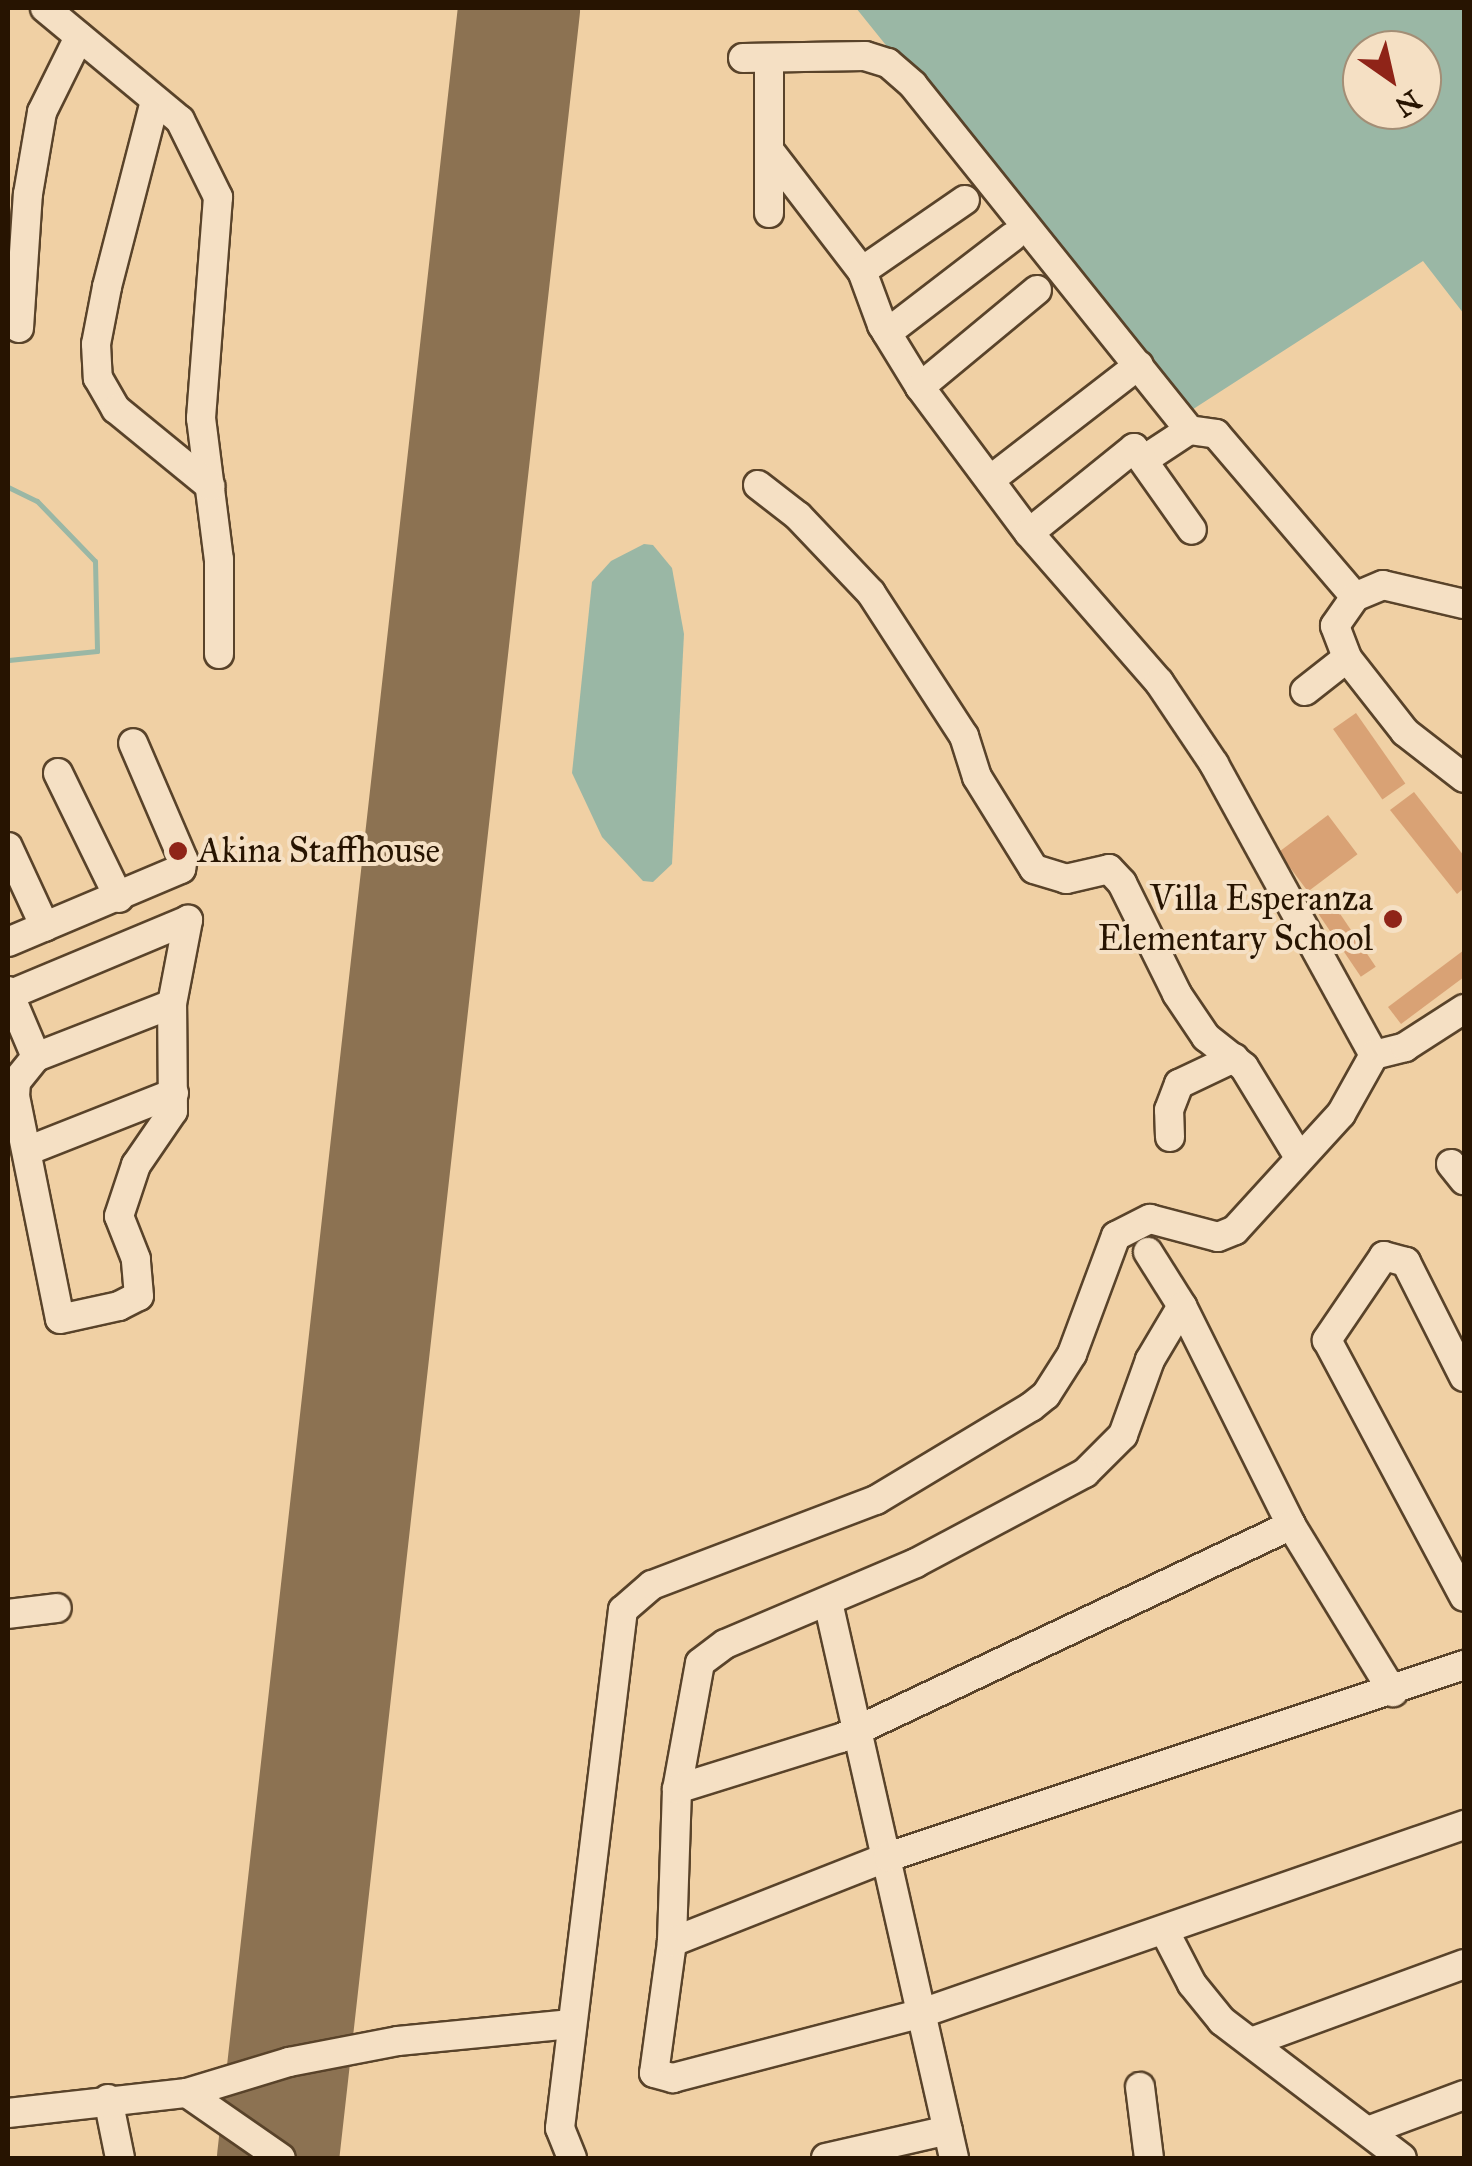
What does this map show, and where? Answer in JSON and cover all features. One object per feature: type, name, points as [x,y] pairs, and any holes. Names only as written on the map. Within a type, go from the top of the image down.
[{"type":"street","points":[[45,8],[190,134],[218,198],[201,369],[219,560],[219,654]]},
{"type":"street","points":[[19,328],[42,112],[79,37]]},
{"type":"street","points":[[769,213],[769,150],[756,58],[866,56],[888,62],[913,85],[1188,430]]},
{"type":"street","points":[[154,101],[107,287],[96,344],[98,378],[116,409],[210,486]]},
{"type":"street","points":[[769,150],[862,271],[887,333],[920,387],[1029,533],[1159,682],[1214,764],[1374,1055]]},
{"type":"street","points":[[862,271],[965,200]]},
{"type":"street","points":[[887,333],[1012,237]]},
{"type":"street","points":[[920,387],[1037,290]]},
{"type":"street","points":[[990,480],[1139,365]]},
{"type":"street","points":[[1145,459],[1188,430],[1216,434],[1355,597]]},
{"type":"street","points":[[1029,533],[1134,448],[1192,530]]},
{"type":"street","points":[[758,485],[798,516],[872,592],[964,736],[977,777],[1016,849],[1034,869],[1058,878],[1101,868],[1115,874],[1177,994],[1206,1037],[1234,1058],[1299,1157]]},
{"type":"street","points":[[1464,604],[1404,586],[1383,585],[1355,597],[1336,616],[1336,637],[1348,658],[1404,732],[1464,778]]},
{"type":"street","points":[[1304,691],[1348,658]]},
{"type":"street","points":[[8,942],[119,898],[184,863],[133,743]]},
{"type":"street","points":[[58,772],[119,898]]},
{"type":"street","points":[[8,846],[45,926]]},
{"type":"street","points":[[36,1056],[8,993],[188,920],[172,1004],[172,1118],[136,1164],[119,1216],[136,1260],[139,1296],[119,1306],[60,1318],[16,1082],[36,1056],[172,1004]]},
{"type":"street","points":[[572,2158],[560,2128],[602,1750],[622,1610],[652,1585],[876,1500],[1015,1418],[1046,1395],[1072,1354],[1116,1236],[1150,1219],[1228,1234],[1341,1114],[1374,1055],[1405,1047],[1464,1009]]},
{"type":"street","points":[[1170,1136],[1176,1088],[1234,1058]]},
{"type":"street","points":[[27,1151],[174,1093]]},
{"type":"street","points":[[1148,1252],[1182,1306],[1291,1525],[1393,1692]]},
{"type":"street","points":[[1461,1359],[1406,1262],[1396,1255],[1376,1265],[1327,1340],[1464,1597]]},
{"type":"street","points":[[1182,1306],[1150,1360],[1123,1435],[1085,1474],[828,1602],[724,1644],[700,1663],[676,1789],[672,1942],[651,2063],[663,2079],[922,2013],[1464,1825]]},
{"type":"street","points":[[676,1789],[772,1764],[859,1728],[1291,1525]]},
{"type":"street","points":[[828,1602],[954,2158]]},
{"type":"street","points":[[8,1614],[58,1608]]},
{"type":"street","points":[[672,1942],[888,1858],[1393,1692],[1464,1664]]},
{"type":"street","points":[[1164,1930],[1206,2004],[1402,2158]]},
{"type":"street","points":[[1254,2041],[1464,1964]]},
{"type":"street","points":[[8,2113],[188,2093],[289,2062],[382,2044],[572,2024]]},
{"type":"street","points":[[1140,2087],[1149,2158]]},
{"type":"street","points":[[188,2093],[275,2158]]},
{"type":"street","points":[[1370,2130],[1464,2095]]},
{"type":"street","points":[[108,2099],[120,2158]]},
{"type":"street","points":[[826,2158],[858,2155],[948,2130]]},
{"type":"shaded area","points":[[856,8],[1464,8],[1464,314],[1423,261],[1184,415]]},
{"type":"shaded area","points":[[644,544],[653,545],[672,568],[684,634],[672,864],[653,882],[643,881],[602,837],[572,773],[592,582],[611,561]]},
{"type":"building","points":[[1356,713],[1405,783],[1382,800],[1333,729]]},
{"type":"building","points":[[1414,792],[1464,856],[1464,888],[1457,894],[1390,810]]},
{"type":"building","points":[[1328,815],[1357,854],[1308,891],[1278,852]]},
{"type":"building","points":[[1326,893],[1376,967],[1361,977],[1311,903]]},
{"type":"building","points":[[1464,950],[1464,977],[1401,1024],[1388,1007]]},
{"type":"waterway","points":[[8,487],[37,501],[95,561],[97,651],[8,660]]},
{"type":"taxiway","points":[[471,442],[493,456],[495,474],[461,525],[442,464],[449,449],[471,442]]},
{"type":"runway","points":[[278,2158],[519,8]]},
{"type":"place","name":"Akina Staffhouse","points":[[178,851]]},
{"type":"place","name":"Villa Esperanza Elementary School","points":[[1393,919]]}]
